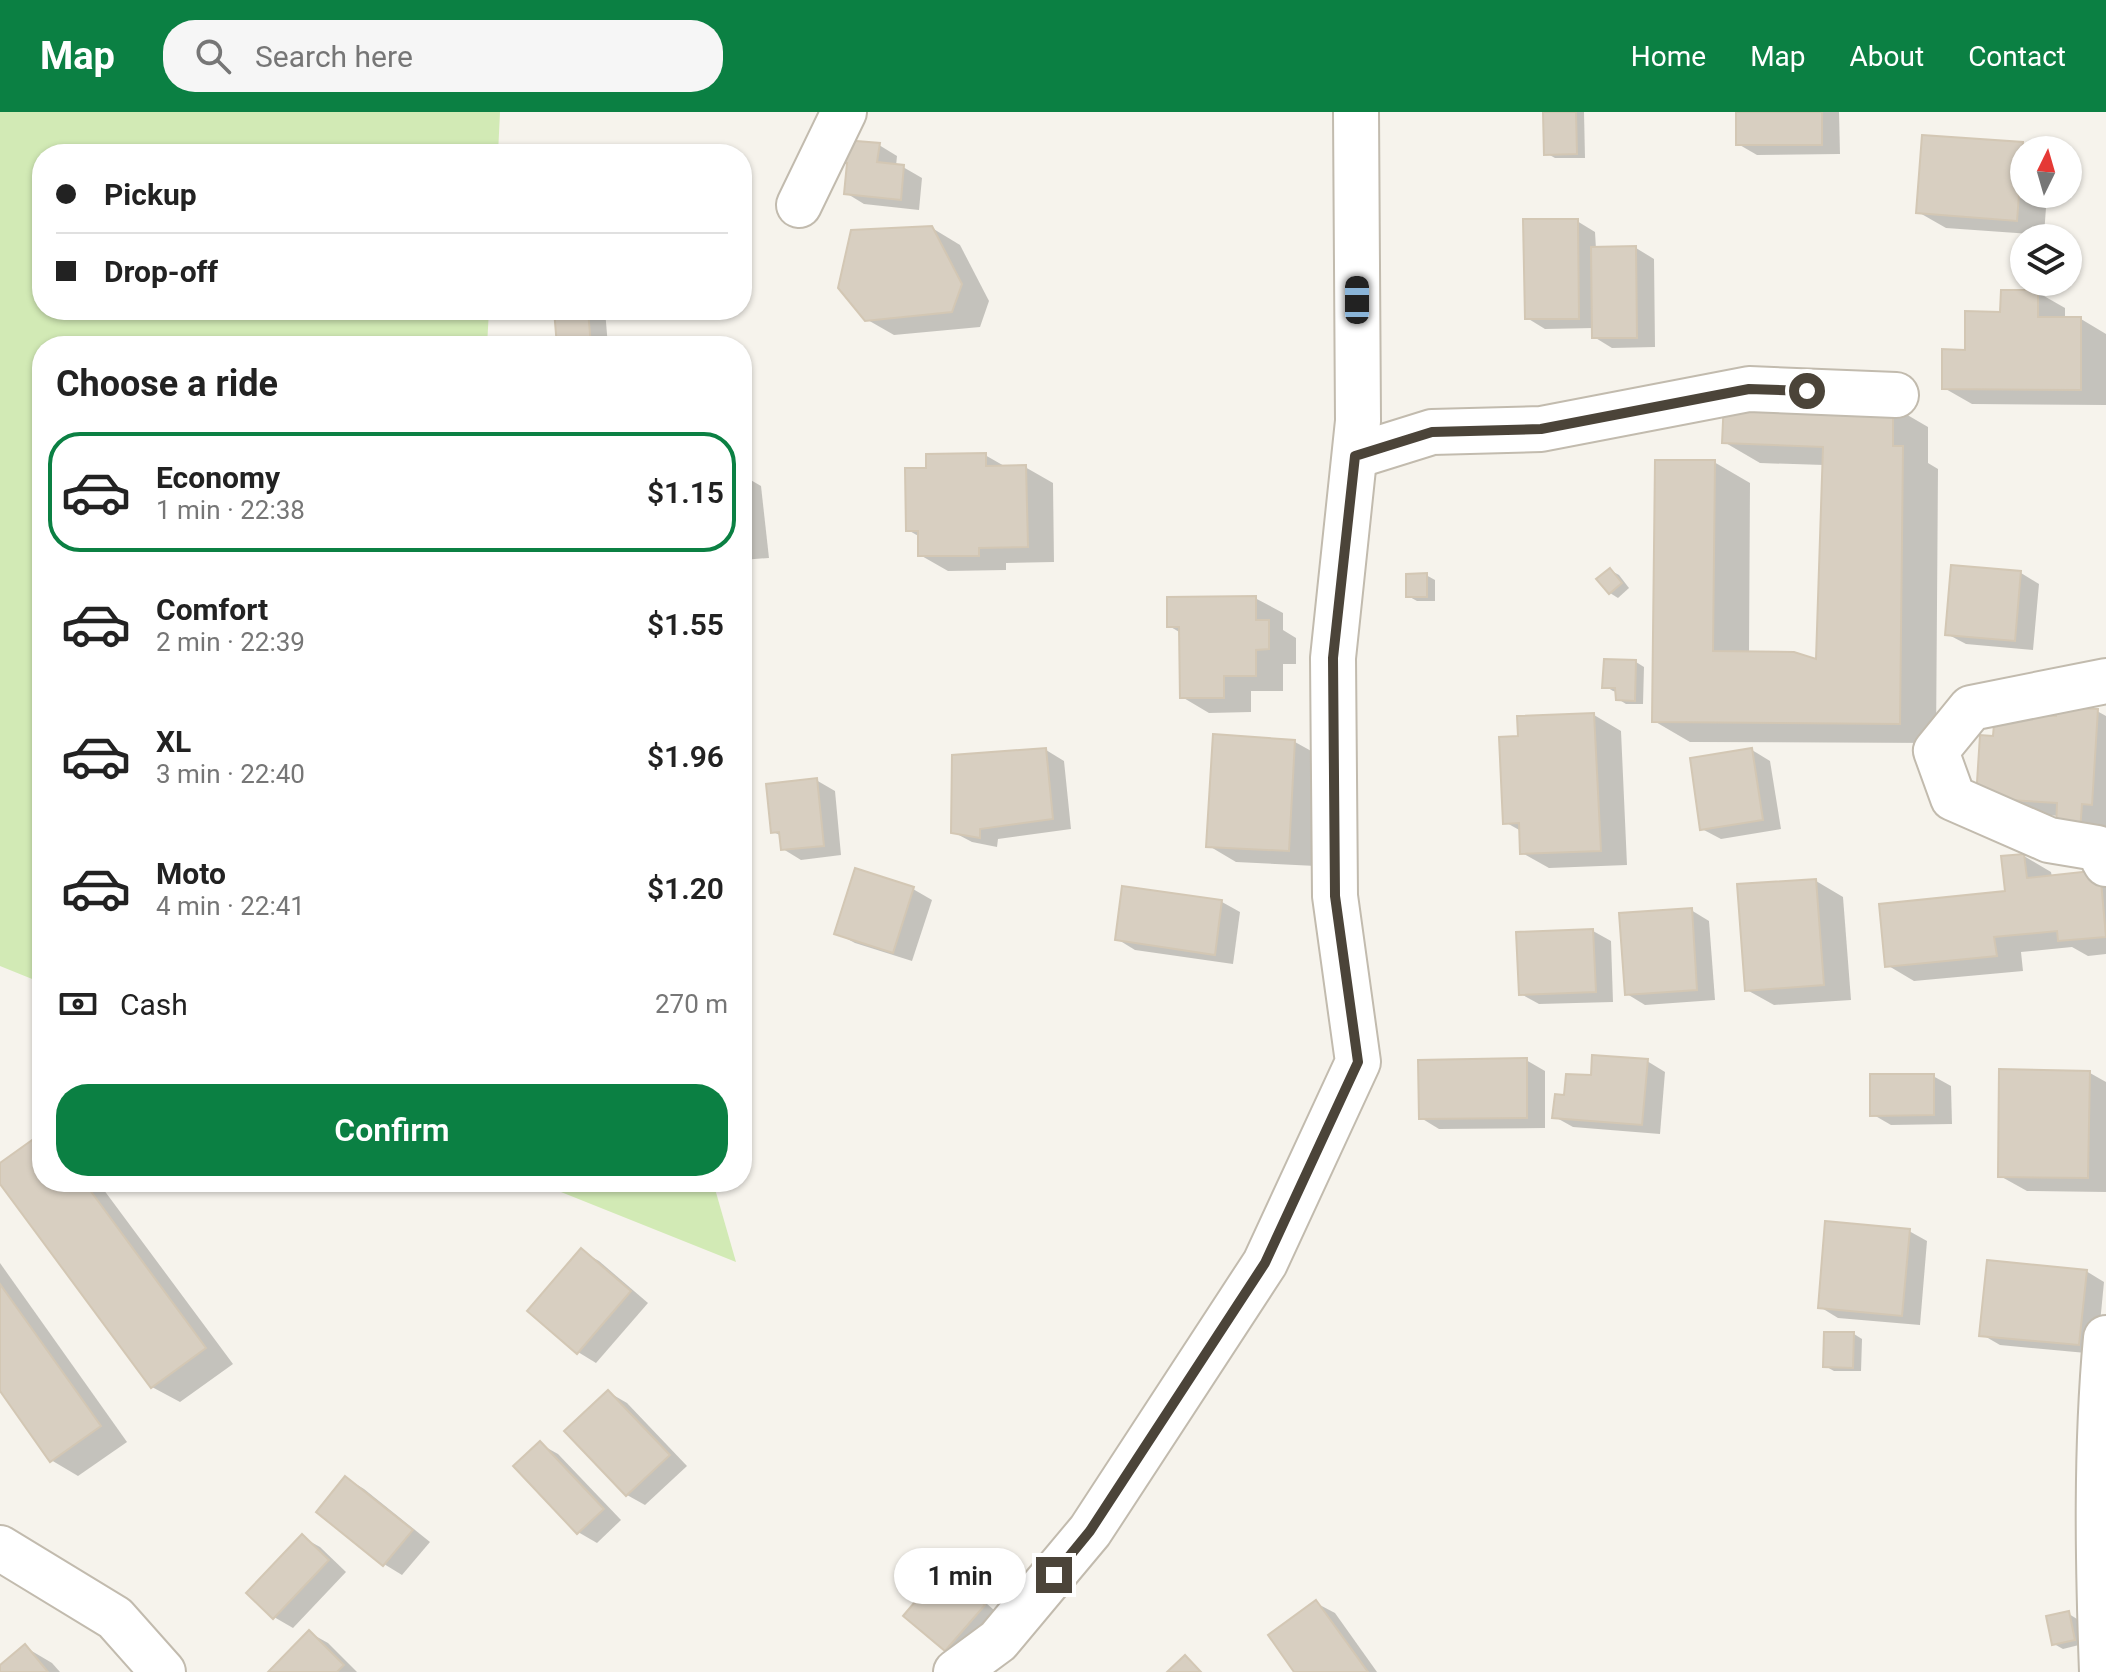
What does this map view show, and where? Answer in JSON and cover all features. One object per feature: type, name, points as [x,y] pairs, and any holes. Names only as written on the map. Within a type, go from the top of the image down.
[{"type":"street","points":[[799,205],[844,112]]},
{"type":"street","points":[[956,1672],[998,1641],[1090,1531],[1265,1263],[1358,1062],[1335,896],[1333,674],[1358,421],[1356,112]]},
{"type":"street","points":[[1355,456],[1432,432],[1541,429],[1749,389],[1896,395]]},
{"type":"street","points":[[2106,681],[1971,708],[1936,751],[1953,798],[2049,840],[2097,848],[2106,864]]},
{"type":"street","points":[[2102,1672],[2099,1572],[2102,1381],[2106,1338]]},
{"type":"street","points":[[0,1548],[115,1618],[163,1672]]},
{"type":"green space","points":[[0,112],[500,112],[498,144],[32,144],[32,320],[488,320],[488,336],[32,336],[32,979],[0,966]]},
{"type":"green space","points":[[561,1192],[716,1192],[736,1262]]},
{"type":"building","points":[[1543,112],[1576,112],[1577,154],[1544,155]]},
{"type":"building","points":[[1736,112],[1822,112],[1822,145],[1736,145]]},
{"type":"building","points":[[1922,135],[2010,141],[2010,208],[2018,208],[2017,221],[1916,213]]},
{"type":"building","points":[[844,140],[880,143],[877,162],[904,165],[901,200],[844,194],[847,163],[841,163]]},
{"type":"building","points":[[1523,219],[1578,219],[1579,319],[1525,319]]},
{"type":"building","points":[[932,226],[962,284],[952,312],[865,321],[838,288],[851,230]]},
{"type":"building","points":[[1636,246],[1637,338],[1592,338],[1591,247]]},
{"type":"building","points":[[2001,290],[2010,290],[2010,296],[2038,296],[2038,317],[2081,317],[2081,390],[1942,389],[1942,349],[1965,350],[1965,311],[2000,312]]},
{"type":"building","points":[[555,320],[589,320],[590,336],[556,336]]},
{"type":"building","points":[[1724,400],[1893,404],[1893,446],[1903,446],[1900,724],[1652,722],[1655,460],[1715,460],[1713,651],[1794,652],[1816,659],[1823,447],[1722,443]]},
{"type":"building","points":[[986,453],[986,466],[1026,465],[1028,547],[979,548],[979,556],[918,556],[918,531],[906,531],[905,468],[926,468],[926,454]]},
{"type":"building","points":[[1951,565],[2021,571],[2015,641],[1945,635]]},
{"type":"building","points":[[1610,568],[1622,583],[1609,594],[1596,579]]},
{"type":"building","points":[[1427,573],[1427,597],[1406,597],[1406,574]]},
{"type":"building","points":[[1256,596],[1256,620],[1269,620],[1269,649],[1256,650],[1256,676],[1224,676],[1224,698],[1180,698],[1179,627],[1167,627],[1167,597]]},
{"type":"building","points":[[1604,659],[1636,660],[1635,701],[1616,700],[1615,688],[1602,688]]},
{"type":"building","points":[[2056,707],[2098,709],[2092,805],[2082,804],[2080,831],[2056,829],[2057,803],[1976,798],[1980,735],[1993,736],[1995,712],[2056,716]]},
{"type":"building","points":[[1594,713],[1601,851],[1520,854],[1519,823],[1503,824],[1499,737],[1518,736],[1517,716]]},
{"type":"building","points":[[1213,734],[1295,740],[1289,851],[1206,847]]},
{"type":"building","points":[[1046,748],[1053,819],[980,829],[980,838],[951,833],[952,755]]},
{"type":"building","points":[[1752,748],[1763,820],[1700,830],[1690,758]]},
{"type":"building","points":[[817,778],[824,846],[781,850],[779,832],[771,833],[766,784]]},
{"type":"building","points":[[2024,854],[2027,878],[2100,870],[2106,937],[2058,941],[2057,931],[1994,937],[1997,956],[1885,967],[1879,904],[2005,891],[2001,856]]},
{"type":"building","points":[[855,868],[914,887],[893,953],[834,934]]},
{"type":"building","points":[[1816,879],[1824,985],[1745,991],[1737,884]]},
{"type":"building","points":[[1122,886],[1222,900],[1215,955],[1115,940]]},
{"type":"building","points":[[1692,908],[1697,990],[1625,995],[1619,913]]},
{"type":"building","points":[[1593,929],[1596,992],[1519,995],[1516,932]]},
{"type":"building","points":[[1592,1055],[1648,1059],[1642,1125],[1552,1118],[1555,1094],[1564,1095],[1566,1074],[1591,1075]]},
{"type":"building","points":[[1527,1058],[1527,1118],[1419,1119],[1418,1060]]},
{"type":"building","points":[[1999,1069],[2090,1071],[2088,1178],[1998,1177]]},
{"type":"building","points":[[1870,1074],[1934,1074],[1934,1115],[1870,1116]]},
{"type":"building","points":[[32,1140],[32,1192],[91,1192],[206,1348],[151,1388],[0,1184],[0,1163]]},
{"type":"building","points":[[1825,1221],[1910,1229],[1902,1316],[1818,1308]]},
{"type":"building","points":[[581,1248],[631,1291],[577,1354],[527,1311]]},
{"type":"building","points":[[1987,1260],[2087,1270],[2079,1345],[1979,1336]]},
{"type":"building","points":[[0,1284],[101,1426],[50,1462],[0,1391]]},
{"type":"building","points":[[1824,1332],[1854,1332],[1853,1368],[1823,1367]]},
{"type":"building","points":[[608,1390],[670,1455],[626,1496],[564,1431]]},
{"type":"building","points":[[540,1441],[604,1509],[577,1534],[513,1466]]},
{"type":"building","points":[[345,1476],[413,1530],[383,1566],[316,1512]]},
{"type":"building","points":[[302,1534],[329,1560],[273,1619],[246,1593]]},
{"type":"building","points":[[943,1569],[985,1605],[945,1651],[903,1616]]},
{"type":"building","points":[[1316,1600],[1368,1672],[1294,1672],[1268,1635]]},
{"type":"building","points":[[2069,1611],[2075,1640],[2052,1645],[2046,1616]]},
{"type":"building","points":[[309,1630],[344,1665],[337,1672],[268,1672]]},
{"type":"building","points":[[25,1644],[48,1672],[0,1672],[0,1665]]},
{"type":"building","points":[[1185,1655],[1201,1672],[1167,1672]]},
{"type":"route","points":[[1054,1575],[1090,1531],[1265,1263],[1358,1062],[1335,896],[1333,658],[1355,456],[1432,432],[1541,429],[1749,389],[1807,391]]}]
